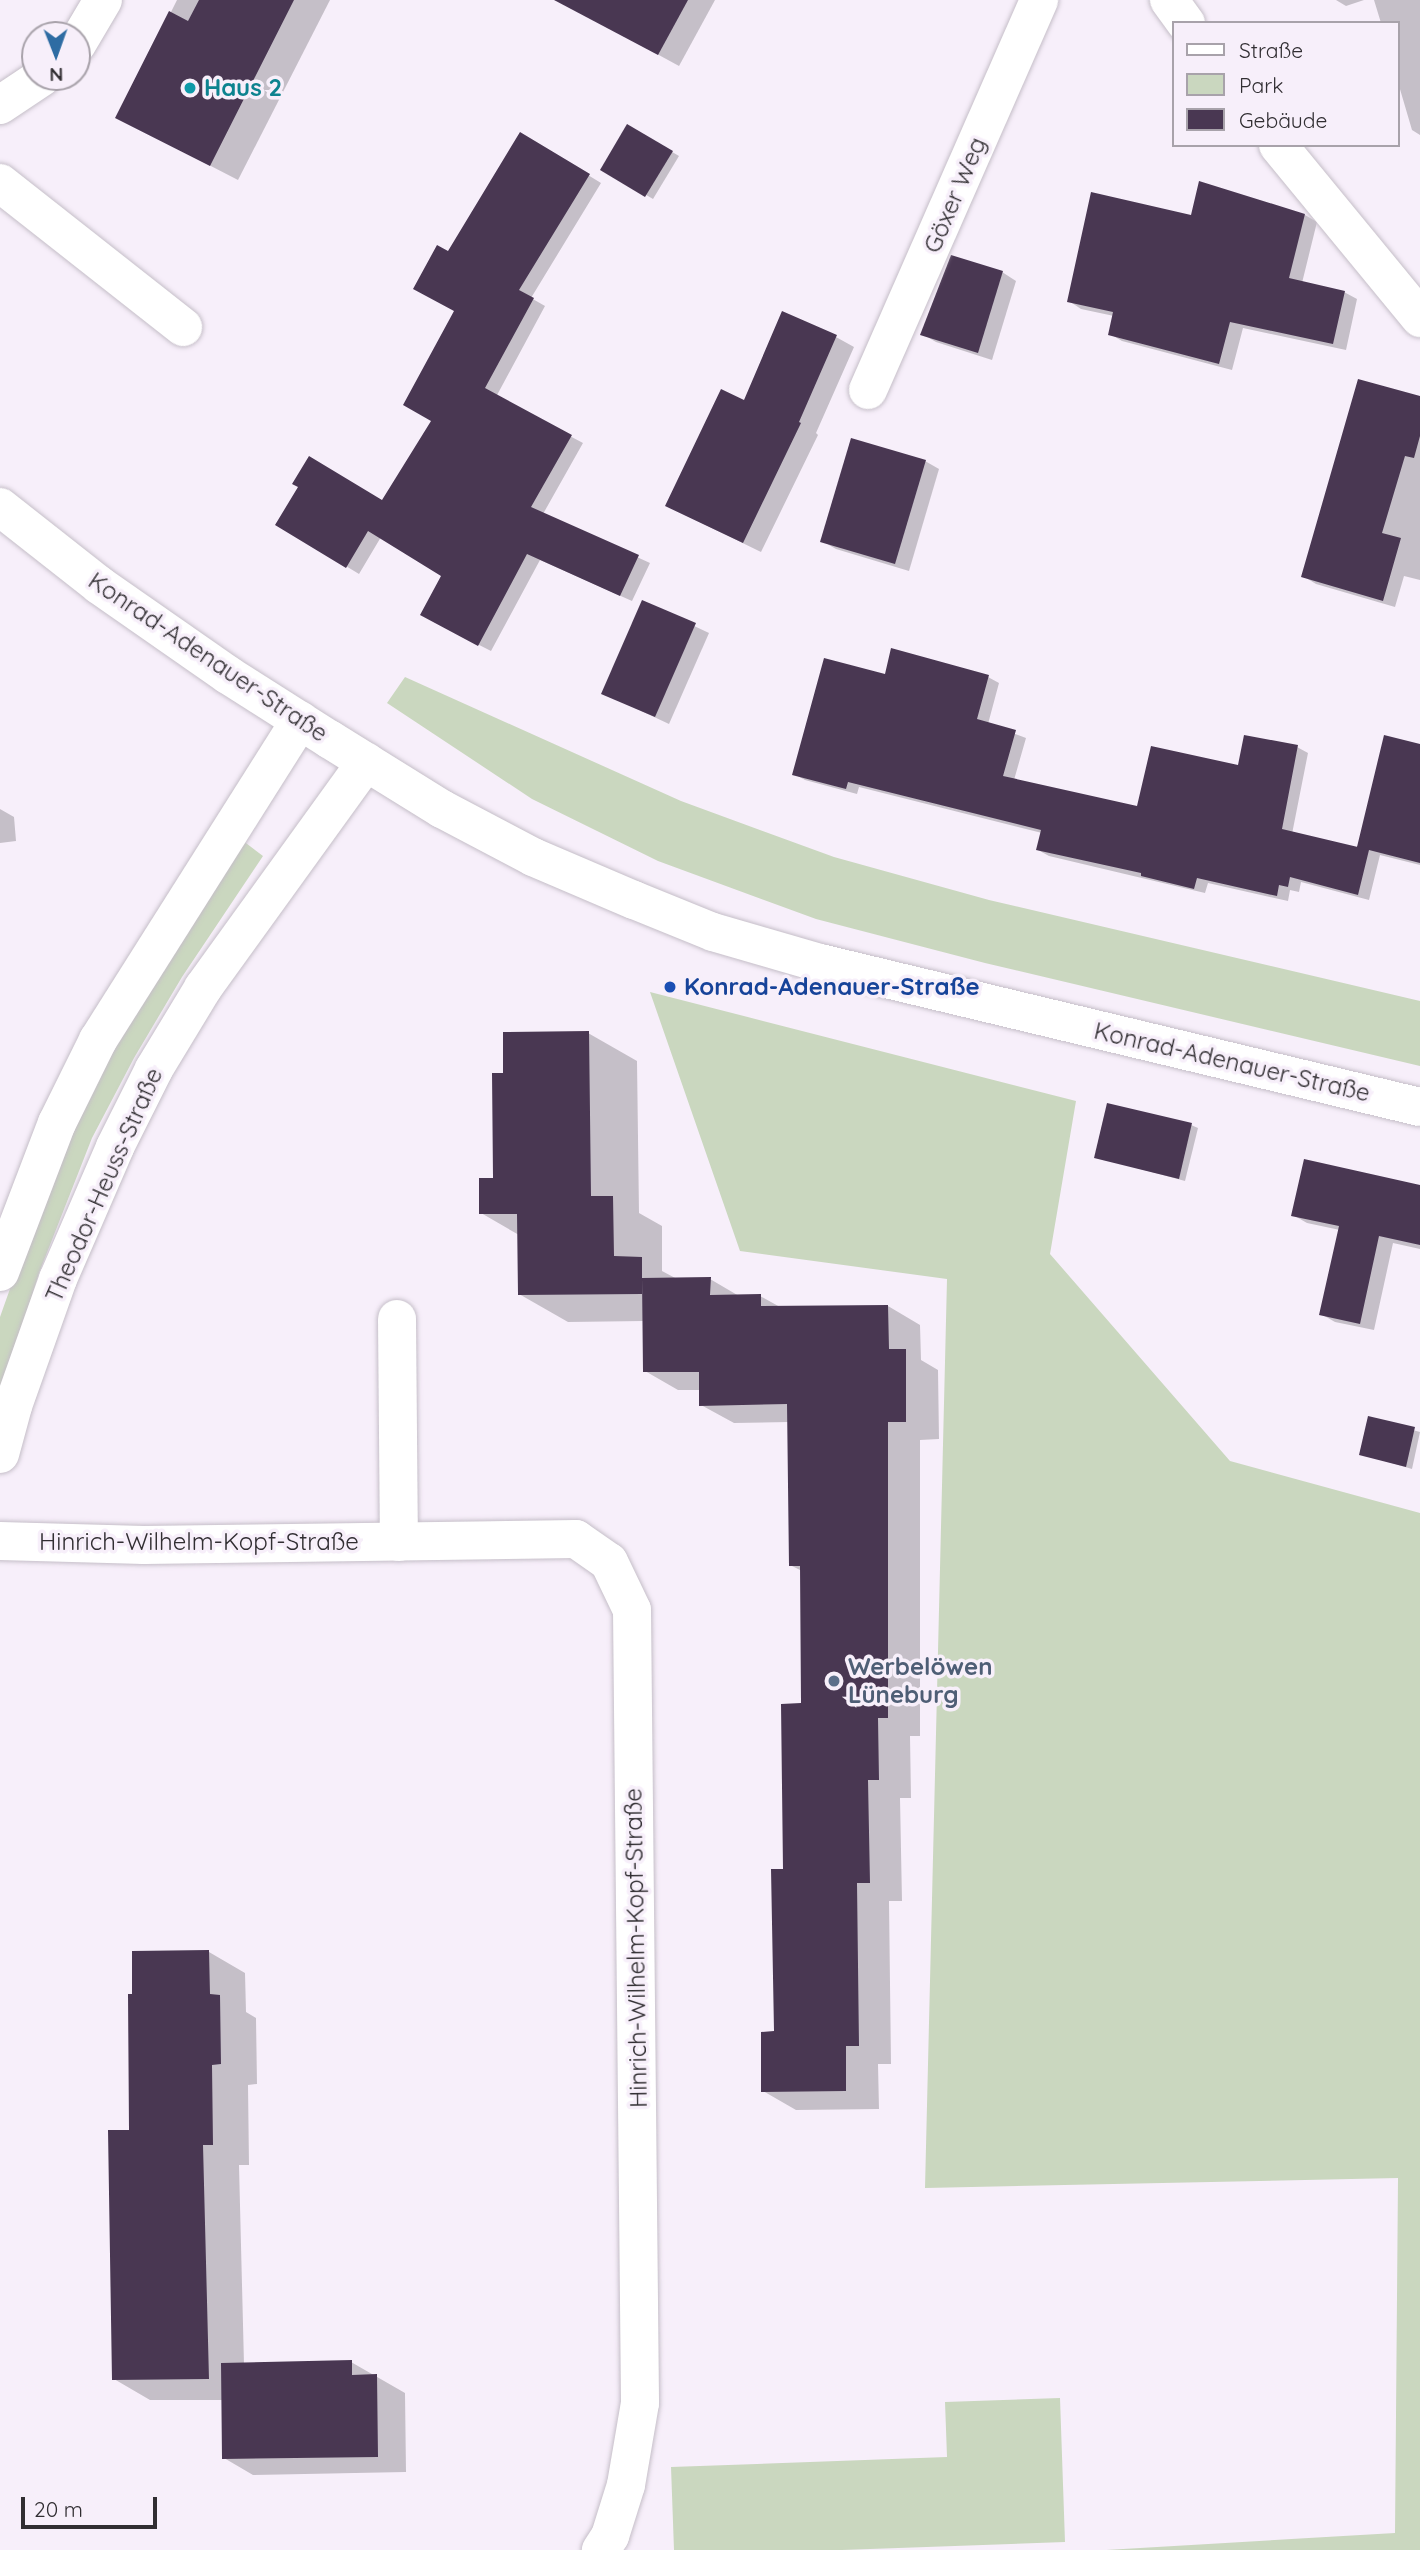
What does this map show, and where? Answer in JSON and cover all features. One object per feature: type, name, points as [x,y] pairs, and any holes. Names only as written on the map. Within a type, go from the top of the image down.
[{"type":"main road","points":[[91,21],[103,0]]},
{"type":"main road","name":"Göxer Weg","points":[[869,390],[1039,0]]},
{"type":"main road","points":[[1169,0],[1185,21]]},
{"type":"main road","points":[[0,105],[21,91]]},
{"type":"main road","points":[[1280,147],[1420,318]]},
{"type":"main road","points":[[0,183],[183,327]]},
{"type":"main road","name":"Konrad-Adenauer-Straße","points":[[0,507],[99,585],[228,676],[442,809],[533,857],[713,932],[872,977],[1420,1107]]},
{"type":"main road","points":[[0,1272],[57,1123],[98,1040],[300,721]]},
{"type":"main road","name":"Theodor-Heuss-Straße","points":[[0,1454],[13,1406],[58,1279],[115,1147],[154,1069],[203,988],[366,762]]},
{"type":"main road","points":[[397,1318],[399,1542]]},
{"type":"main road","name":"Hinrich-Wilhelm-Kopf-Straße","points":[[0,1541],[144,1545],[576,1539],[609,1562],[632,1610],[640,2403],[626,2485],[610,2536],[601,2550]]},
{"type":"green space","points":[[405,677],[681,801],[834,857],[989,900],[1420,1001],[1420,1066],[985,963],[816,919],[658,861],[532,799],[387,703]]},
{"type":"green space","points":[[242,840],[263,856],[182,977],[134,1058],[92,1138],[39,1273],[0,1402],[0,1317],[67,1128]]},
{"type":"green space","points":[[650,992],[1076,1101],[1050,1254],[1230,1461],[1420,1513],[1420,2550],[1106,2550],[1395,2533],[1398,2178],[925,2188],[947,1279],[740,1251]]},
{"type":"green space","points":[[1060,2398],[1065,2542],[842,2550],[674,2550],[671,2467],[947,2457],[945,2402]]},
{"type":"building","name":"Haus 2","points":[[199,0],[294,0],[210,166],[115,118],[169,11],[188,21]]},
{"type":"building","points":[[554,0],[688,0],[658,55]]},
{"type":"building","points":[[627,124],[673,151],[645,197],[600,170]]},
{"type":"building","points":[[520,132],[590,174],[519,290],[534,298],[485,388],[572,435],[531,507],[639,555],[620,596],[527,554],[478,646],[420,615],[441,576],[368,531],[346,568],[275,525],[298,487],[292,484],[309,456],[382,500],[431,421],[403,405],[454,311],[413,289],[437,245],[448,251]]},
{"type":"building","points":[[1199,181],[1305,214],[1289,278],[1345,291],[1333,344],[1230,322],[1219,364],[1108,335],[1113,312],[1067,302],[1091,192],[1191,215]]},
{"type":"building","points":[[951,255],[1003,271],[978,353],[920,335]]},
{"type":"building","points":[[782,311],[837,335],[799,422],[801,423],[743,543],[665,506],[721,389],[744,400]]},
{"type":"building","points":[[1358,379],[1420,396],[1420,436],[1414,458],[1405,456],[1382,533],[1401,538],[1383,601],[1301,577]]},
{"type":"building","points":[[851,438],[926,460],[895,564],[820,542]]},
{"type":"building","points":[[642,600],[696,623],[655,717],[601,694]]},
{"type":"building","points":[[891,648],[989,675],[977,719],[1016,730],[1003,776],[1137,806],[1151,746],[1238,765],[1244,735],[1298,745],[1282,829],[1357,847],[1384,735],[1420,744],[1420,863],[1369,850],[1358,895],[1290,877],[1288,887],[1279,885],[1277,896],[1197,878],[1194,889],[1141,876],[1141,873],[1036,850],[1041,830],[848,782],[846,789],[792,775],[824,658],[885,674]]},
{"type":"building","points":[[589,1031],[591,1196],[613,1196],[614,1256],[642,1257],[642,1294],[518,1295],[517,1214],[479,1214],[479,1178],[493,1178],[492,1073],[503,1073],[503,1032]]},
{"type":"building","points":[[1107,1103],[1192,1123],[1179,1179],[1094,1158]]},
{"type":"building","points":[[1304,1159],[1420,1185],[1420,1245],[1379,1236],[1360,1324],[1319,1315],[1339,1226],[1291,1216]]},
{"type":"building","points":[[711,1277],[710,1295],[761,1294],[761,1306],[888,1305],[889,1349],[906,1349],[906,1422],[888,1422],[888,1718],[878,1718],[879,1780],[868,1780],[870,1883],[857,1883],[859,2046],[846,2046],[846,2091],[761,2092],[761,2032],[774,2031],[771,1869],[783,1869],[781,1704],[801,1703],[800,1566],[789,1566],[787,1404],[699,1406],[699,1372],[643,1372],[642,1278]]},
{"type":"building","points":[[1368,1416],[1415,1427],[1406,1467],[1359,1455]]},
{"type":"building","points":[[209,1950],[210,1994],[220,1995],[221,2064],[212,2065],[213,2145],[203,2145],[209,2379],[112,2380],[108,2130],[129,2130],[128,1994],[132,1994],[132,1951]]},
{"type":"building","points":[[352,2360],[352,2375],[377,2374],[378,2457],[222,2459],[221,2363]]},
{"type":"place","name":"Haus 2","points":[[190,88]]},
{"type":"place","name":"Konrad-Adenauer-Straße","points":[[670,987]]},
{"type":"place","name":"Werbelöwen Lüneburg","points":[[834,1681]]}]
